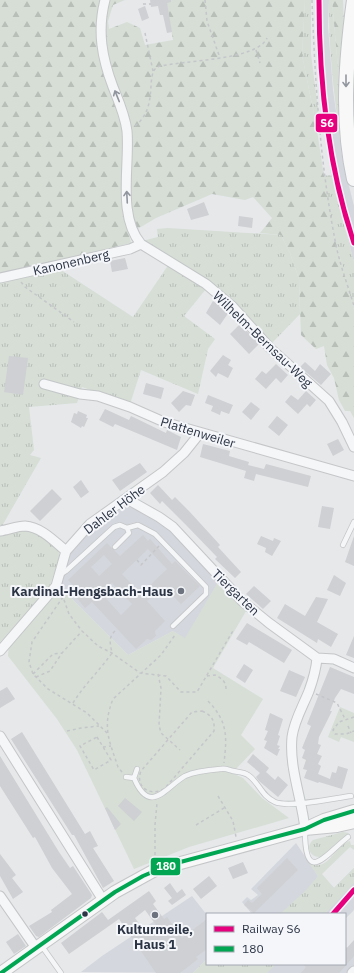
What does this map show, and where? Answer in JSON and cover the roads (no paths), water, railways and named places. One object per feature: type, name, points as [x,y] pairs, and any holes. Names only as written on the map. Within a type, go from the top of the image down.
[{"type":"main road","points":[[354,0],[346,79],[347,127],[354,179]]},
{"type":"main road","points":[[305,829],[324,820],[354,811]]},
{"type":"main road","points":[[9,971],[39,946],[103,900],[128,884],[155,870],[305,829],[337,826],[354,822]]},
{"type":"street","name":"Wilhelm-Bernsau-Weg","points":[[105,0],[100,31],[104,58],[126,122],[128,212],[134,236],[141,244],[206,284],[232,307],[270,348],[329,401],[354,446]]},
{"type":"street","name":"Kanonenberg","points":[[0,278],[130,249],[141,244]]},
{"type":"street","name":"Plattenweiler","points":[[44,384],[80,394],[98,396],[130,407],[164,422],[354,476]]},
{"type":"street","name":"Dahler Höhe","points":[[0,651],[56,586],[66,551],[90,524],[163,472],[184,453],[200,433]]},
{"type":"street","name":"Tiergarten","points":[[127,499],[159,516],[173,527],[242,601],[269,623],[317,658],[334,659],[354,668]]},
{"type":"street","points":[[0,532],[24,526],[32,528],[43,532],[66,551]]},
{"type":"street","points":[[305,829],[302,803],[292,760],[292,736],[295,723],[315,675],[317,658]]},
{"type":"street","points":[[0,736],[103,900]]},
{"type":"street","points":[[0,896],[39,946]]},
{"type":"lane","points":[[343,545],[354,522]]},
{"type":"lane","points":[[59,575],[66,571],[114,527],[120,525],[127,528],[138,525],[155,534],[206,587],[206,594],[173,626]]},
{"type":"lane","points":[[115,547],[129,533],[127,528]]},
{"type":"lane","points":[[137,769],[134,778],[137,785],[146,794],[158,797],[168,788],[185,777],[197,772],[224,768],[248,775],[265,797],[277,803],[302,803],[351,796]]},
{"type":"lane","points":[[126,777],[134,778]]},
{"type":"lane","points":[[305,829],[306,853],[311,860],[316,862],[325,859],[348,837]]},
{"type":"lane","points":[[39,946],[61,973]]},
{"type":"rail line","name":"S6","points":[[319,0],[319,31],[323,92],[327,123],[338,184],[354,243]]},
{"type":"rail line","name":"S6","points":[[334,913],[354,890]]},
{"type":"place","name":"Kardinal-Hengsbach-Haus","points":[[181,591]]},
{"type":"place","name":"Kulturmeile, Haus 1","points":[[155,915]]}]
